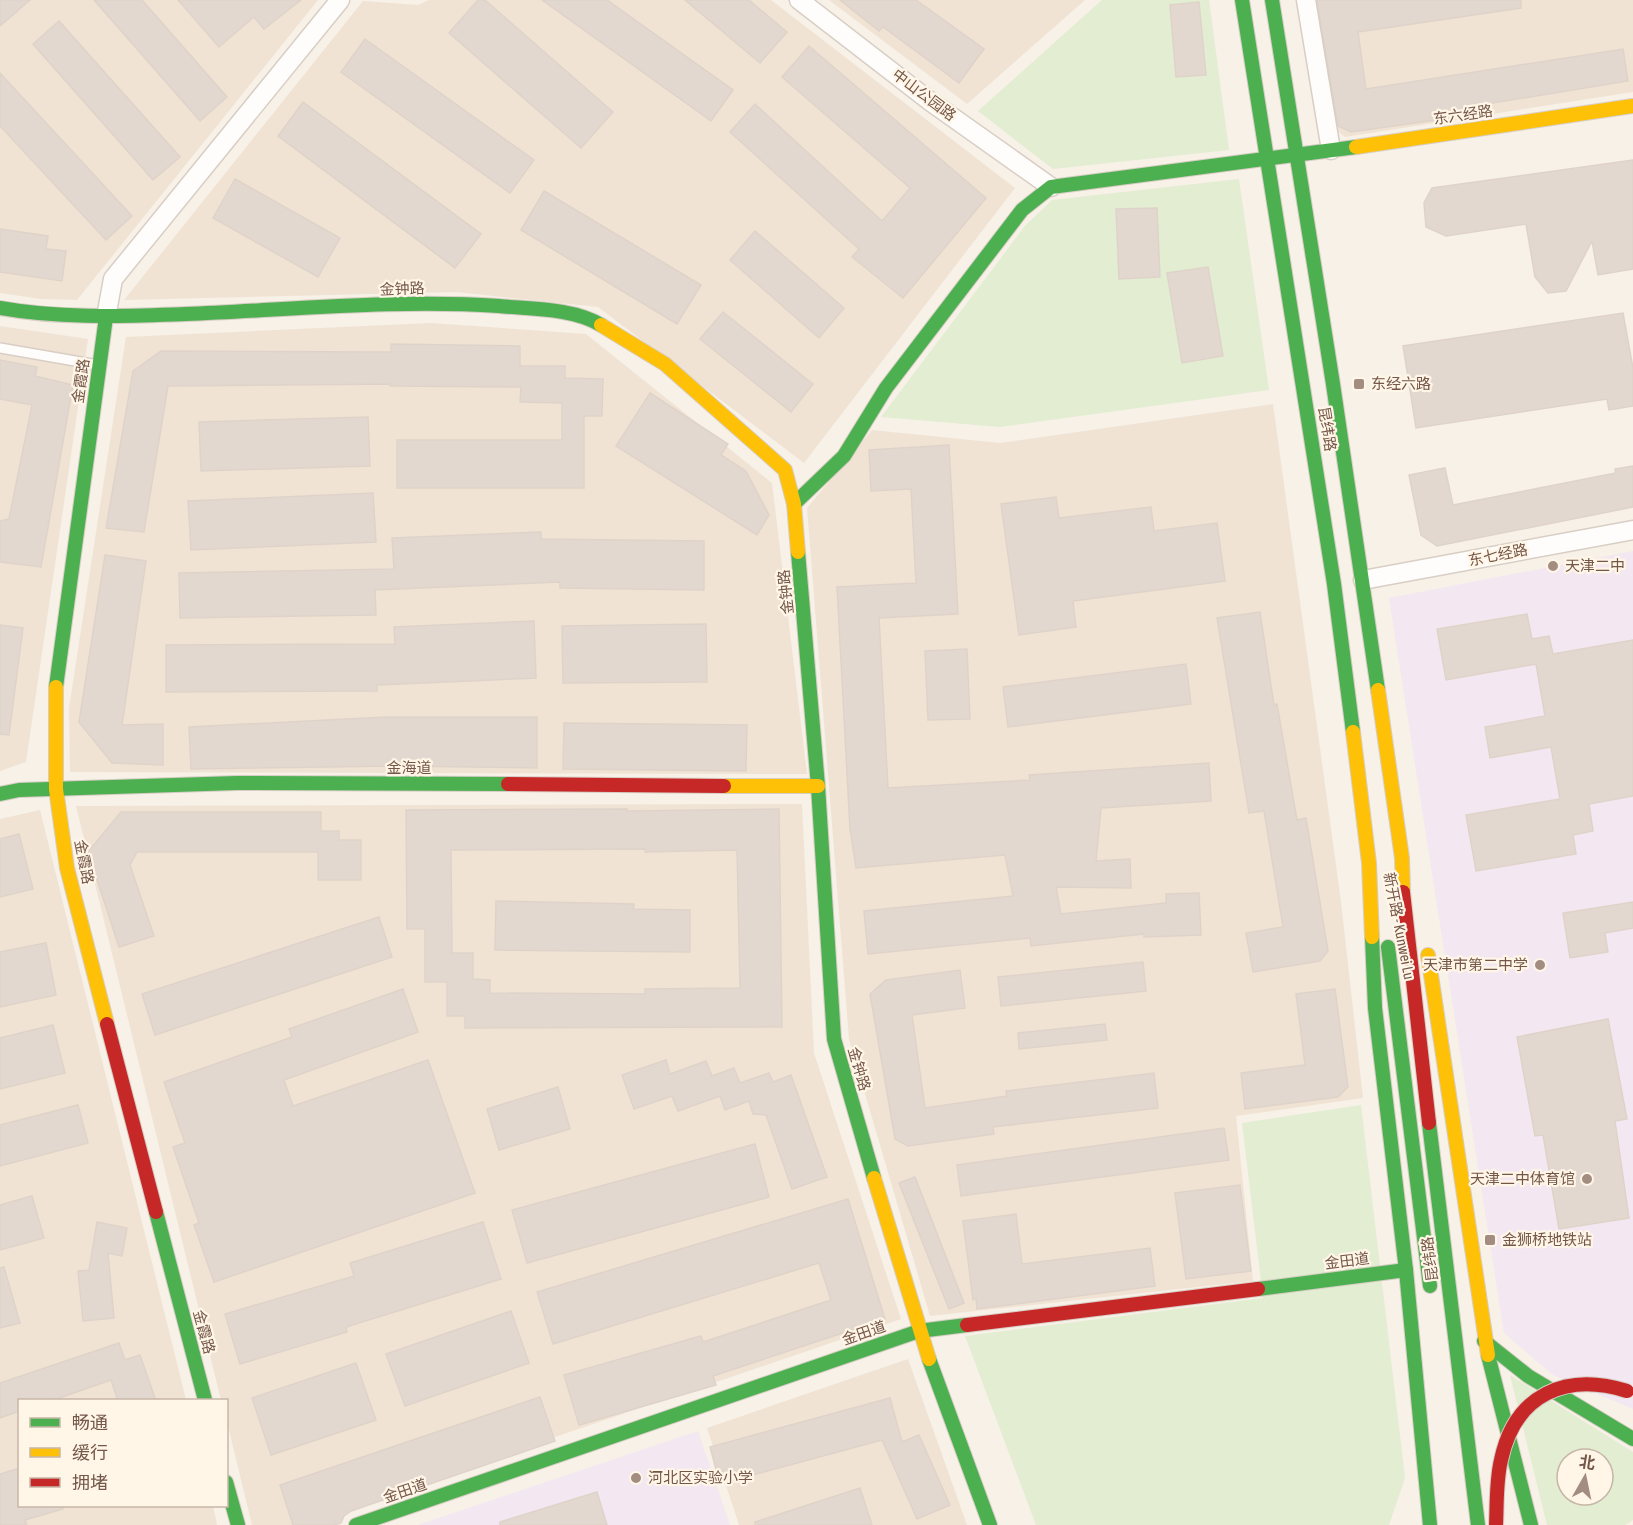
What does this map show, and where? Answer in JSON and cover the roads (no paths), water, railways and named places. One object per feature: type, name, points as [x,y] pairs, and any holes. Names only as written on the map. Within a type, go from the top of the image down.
[{"type":"street","points":[[106,317],[113,279],[340,0]]},
{"type":"street","name":"中山公园路","points":[[800,0],[931,102],[1051,187]]},
{"type":"street","name":"昆纬路","points":[[1242,0],[1334,584],[1369,863]]},
{"type":"street","name":"昆纬路","points":[[1272,0],[1363,580],[1402,858]]},
{"type":"street","points":[[1306,0],[1331,150]]},
{"type":"street","name":"东六经路","points":[[1051,187],[1297,156],[1633,106]]},
{"type":"street","points":[[794,504],[844,456],[886,388],[1022,210],[1051,187]]},
{"type":"street","name":"金钟路","points":[[0,308],[27,313],[106,317],[451,303],[537,309],[591,319],[665,364],[785,470],[794,504],[818,786],[834,1039],[919,1331],[990,1525]]},
{"type":"street","name":"金霞路","points":[[106,317],[56,688],[56,789],[67,868],[204,1399]]},
{"type":"street","name":"东七经路","points":[[1363,580],[1633,530]]},
{"type":"street","name":"金海道","points":[[0,794],[19,790],[237,783],[818,786]]},
{"type":"street","points":[[1402,858],[1418,908]]},
{"type":"street","name":"新开路 - Kunwei Lu","points":[[1402,858],[1404,916],[1415,990]]},
{"type":"street","points":[[1369,863],[1374,1008],[1406,1270],[1430,1525]]},
{"type":"street","name":"新开路 - Kunwei Lu","points":[[1369,863],[1382,912],[1395,995]]},
{"type":"street","points":[[1426,940],[1438,1006],[1467,1240],[1484,1341],[1531,1525]]},
{"type":"street","name":"昆纬路","points":[[1415,990],[1478,1525]]},
{"type":"street","name":"昆纬路","points":[[1395,995],[1432,1304]]},
{"type":"street","name":"金田道","points":[[356,1525],[919,1331],[1406,1270]]},
{"type":"street","points":[[1484,1341],[1528,1376],[1633,1439]]},
{"type":"street","points":[[1497,1525],[1497,1476],[1503,1450],[1513,1426],[1524,1410],[1537,1398],[1576,1382],[1610,1384],[1633,1395]]},
{"type":"street","points":[[1418,1525],[1426,1482]]},
{"type":"street","points":[[228,1489],[238,1525]]},
{"type":"lane","points":[[0,348],[100,366]]},
{"type":"place","name":"东经六路","points":[[1359,384]]},
{"type":"place","name":"天津二中","points":[[1553,566]]},
{"type":"place","name":"天津市第二中学","points":[[1540,965]]},
{"type":"place","name":"天津二中体育馆","points":[[1587,1179]]},
{"type":"place","name":"金狮桥地铁站","points":[[1490,1240]]},
{"type":"place","name":"河北区实验小学","points":[[636,1478]]}]
